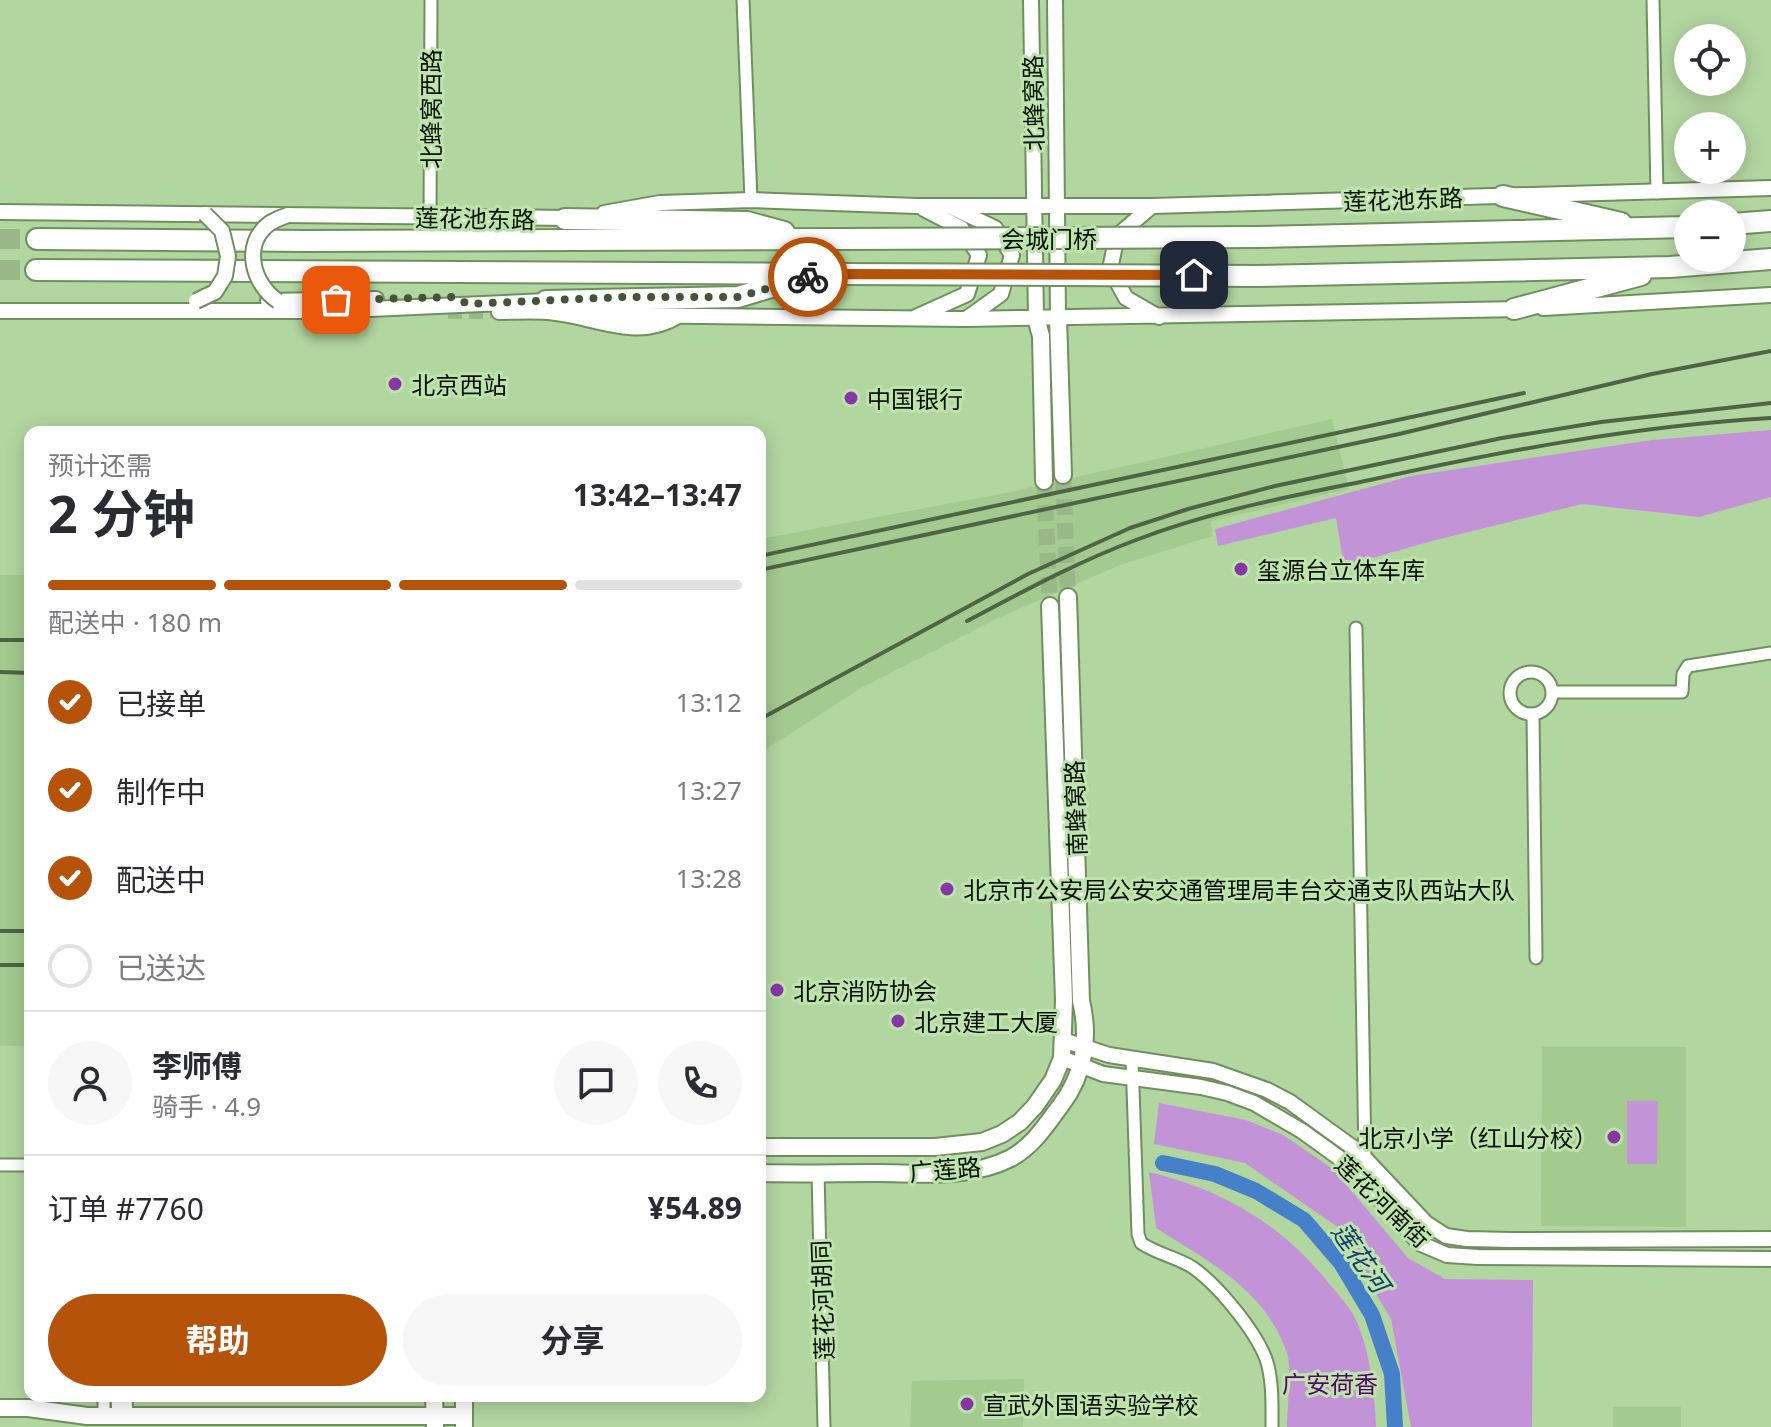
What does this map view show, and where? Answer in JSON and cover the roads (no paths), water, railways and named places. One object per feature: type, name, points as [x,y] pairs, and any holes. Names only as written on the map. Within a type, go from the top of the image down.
[{"type":"highway","points":[[1503,196],[1653,230]]},
{"type":"highway","points":[[565,219],[747,222],[815,240]]},
{"type":"highway","points":[[1746,223],[1771,221]]},
{"type":"highway","name":"莲花池东路","points":[[1257,237],[1674,228]]},
{"type":"highway","name":"会城门桥","points":[[842,239],[1257,237]]},
{"type":"highway","name":"莲花池东路","points":[[37,239],[842,239]]},
{"type":"highway","points":[[1514,309],[1670,267],[1771,259]]},
{"type":"highway","name":"会城门桥","points":[[817,274],[1257,276],[1670,267]]},
{"type":"highway","points":[[36,270],[817,274]]},
{"type":"highway","points":[[546,301],[738,297],[817,274]]},
{"type":"main road","points":[[1036,318],[1041,336],[1044,481]]},
{"type":"main road","points":[[1058,318],[1063,475]]},
{"type":"main road","name":"南蜂窝路","points":[[1068,597],[1080,985],[1085,1047],[1082,1067]]},
{"type":"main road","name":"南蜂窝路","points":[[1050,606],[1063,1040]]},
{"type":"main road","name":"广莲路","points":[[766,1147],[935,1147],[982,1142],[1020,1122],[1035,1106],[1053,1080],[1062,1058],[1063,1040]]},
{"type":"main road","name":"广莲路","points":[[766,1173],[949,1173],[981,1169],[1012,1158],[1038,1138],[1072,1091],[1082,1067]]},
{"type":"main road","points":[[434,1402],[435,1422]]},
{"type":"main road","points":[[0,1408],[117,1416],[464,1421]]},
{"type":"street","name":"北蜂窝西路","points":[[430,217],[431,0]]},
{"type":"street","points":[[743,0],[751,200]]},
{"type":"street","name":"北蜂窝路","points":[[1031,0],[1036,318]]},
{"type":"street","name":"北蜂窝路","points":[[1055,0],[1058,318]]},
{"type":"street","points":[[1653,0],[1657,193]]},
{"type":"street","name":"莲花池东路","points":[[0,212],[565,219],[660,203],[751,200],[917,206],[1152,206],[1771,188]]},
{"type":"street","points":[[912,318],[967,294],[979,255],[961,228],[917,206]]},
{"type":"street","points":[[948,206],[995,228],[1012,255],[1001,294],[966,319]]},
{"type":"street","points":[[1152,206],[1117,236],[1110,269],[1126,298],[1160,317]]},
{"type":"street","points":[[196,301],[215,292],[225,276],[228,256],[222,231],[205,214]]},
{"type":"street","points":[[278,301],[265,293],[257,281],[253,255],[258,238],[268,224],[288,215]]},
{"type":"street","points":[[0,311],[326,311],[546,301],[620,315],[966,319],[1514,309],[1771,295]]},
{"type":"street","points":[[0,303],[453,297],[468,304]]},
{"type":"street","points":[[491,312],[556,313],[619,327],[663,326],[680,315]]},
{"type":"street","points":[[1356,628],[1365,1159]]},
{"type":"street","points":[[1552,692],[1682,692],[1683,674],[1688,666],[1771,653]]},
{"type":"street","points":[[1527,673],[1541,675],[1552,692],[1549,704],[1533,714],[1520,711],[1511,700],[1515,680],[1527,673]]},
{"type":"street","points":[[1533,714],[1536,958]]},
{"type":"street","name":"莲花河南街","points":[[1063,1040],[1132,1059],[1213,1071],[1267,1090],[1310,1114],[1365,1159],[1426,1223],[1446,1236],[1496,1240],[1771,1239]]},
{"type":"street","name":"莲花河南街","points":[[1062,1058],[1103,1074],[1171,1081],[1227,1093],[1279,1117],[1338,1157],[1419,1243],[1435,1251],[1478,1257],[1771,1259]]},
{"type":"street","points":[[1132,1059],[1138,1234],[1141,1243],[1201,1274],[1246,1324],[1266,1358],[1271,1385],[1272,1427]]},
{"type":"street","points":[[0,1165],[24,1165]]},
{"type":"street","name":"莲花河胡同","points":[[818,1173],[824,1427]]},
{"type":"street","points":[[108,1402],[117,1416]]},
{"type":"street","points":[[117,1402],[117,1416]]},
{"type":"street","points":[[117,1416],[123,1402]]},
{"type":"waterway","name":"莲花河","points":[[1163,1163],[1215,1174],[1256,1191],[1304,1220],[1341,1263],[1372,1315],[1392,1374],[1395,1427]]},
{"type":"tunnel","points":[[0,239],[37,239]]},
{"type":"tunnel","points":[[0,270],[36,270]]},
{"type":"tunnel","points":[[448,312],[491,312]]},
{"type":"tunnel","points":[[1063,475],[1068,597]]},
{"type":"tunnel","points":[[1044,481],[1050,606]]},
{"type":"railway","points":[[766,569],[1399,434],[1652,374],[1771,351]]},
{"type":"railway","points":[[766,555],[1524,393]]},
{"type":"railway","points":[[766,716],[1028,574],[1130,528],[1188,509],[1275,486],[1502,438],[1601,422],[1771,403]]},
{"type":"railway","points":[[967,621],[1114,549],[1222,512],[1420,469],[1569,441],[1670,427],[1771,418]]},
{"type":"railway","points":[[0,640],[24,640]]},
{"type":"railway","points":[[0,672],[24,673]]},
{"type":"railway","points":[[0,931],[24,931]]},
{"type":"railway","points":[[0,965],[24,965]]},
{"type":"place","name":"北京西站","points":[[395,384]]},
{"type":"place","name":"中国银行","points":[[851,398]]},
{"type":"place","name":"玺源台立体车库","points":[[1241,569]]},
{"type":"place","name":"北京市公安局公安交通管理局丰台交通支队西站大队","points":[[947,889]]},
{"type":"place","name":"北京消防协会","points":[[777,990]]},
{"type":"place","name":"北京建工大厦","points":[[898,1021]]},
{"type":"place","name":"北京小学（红山分校）","points":[[1614,1137]]},
{"type":"place","name":"宣武外国语实验学校","points":[[967,1404]]},
{"type":"park label","name":"广安荷香","points":[[1330,1383]]}]
